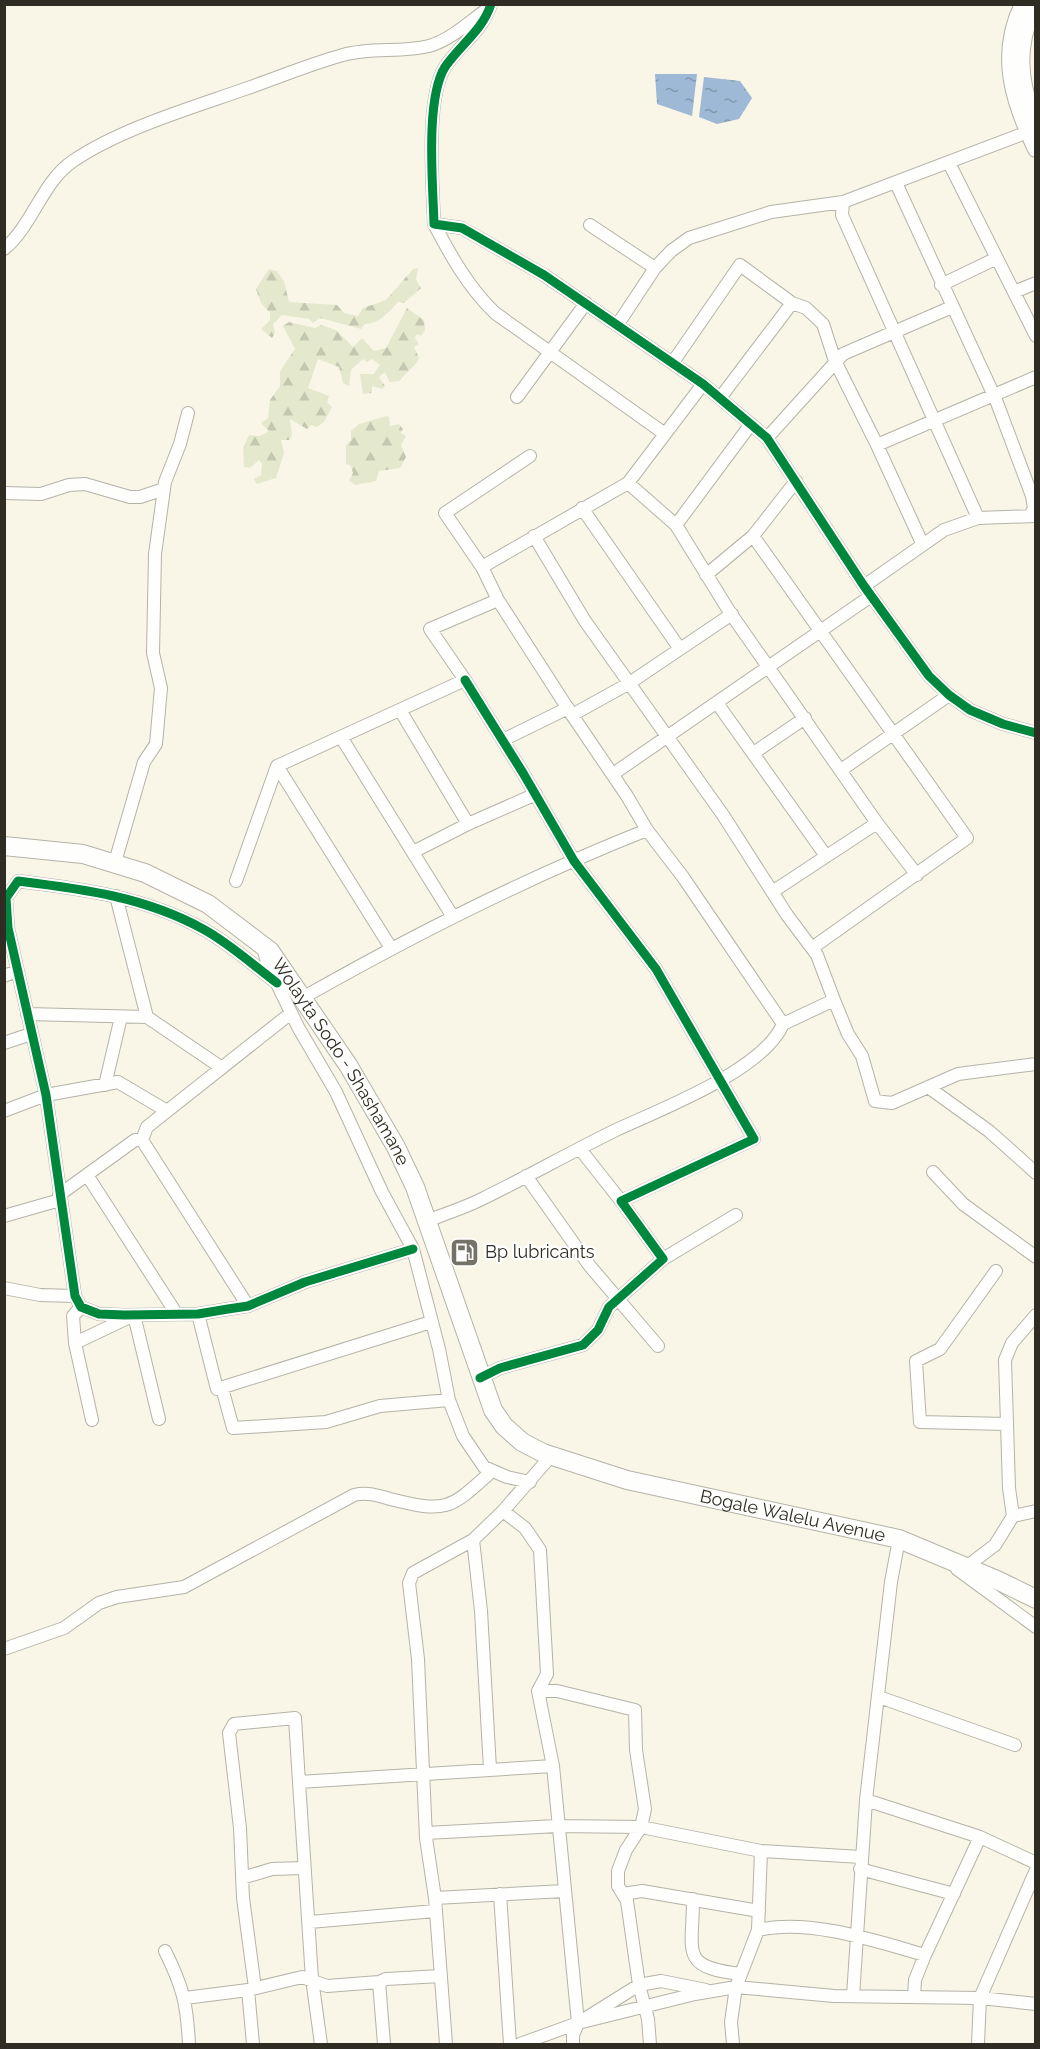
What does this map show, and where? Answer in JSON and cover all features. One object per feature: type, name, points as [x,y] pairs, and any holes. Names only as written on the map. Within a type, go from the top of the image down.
[{"type":"highway","name":"Wolayta Sodo - Shashamane","points":[[4,846],[83,854],[115,862],[155,878],[208,904],[270,951],[304,997],[396,1147],[426,1221],[493,1410],[504,1426],[522,1442]]},
{"type":"highway","name":"Bogale Walelu Avenue","points":[[522,1442],[547,1454],[627,1480],[899,1539],[1035,1599]]},
{"type":"main road","points":[[1023,4],[1009,45],[1023,85]]},
{"type":"main road","points":[[1035,5],[1023,35],[1020,62],[1035,149]]},
{"type":"street","points":[[493,5],[473,37],[444,69],[437,91],[432,125],[434,224],[454,261],[479,297],[495,313],[665,434]]},
{"type":"street","points":[[4,249],[16,240],[32,218],[57,174],[74,161],[111,141],[182,110],[345,54],[428,46],[444,40],[493,5]]},
{"type":"street","points":[[618,324],[655,268],[689,238],[771,212],[843,202],[949,163],[1032,127]]},
{"type":"street","points":[[949,163],[1035,336]]},
{"type":"street","points":[[613,774],[821,631],[922,543],[944,530],[978,518],[1033,515],[1032,496],[994,396],[951,307],[896,183]]},
{"type":"street","points":[[843,202],[842,215],[896,330],[978,518]]},
{"type":"street","points":[[434,224],[462,228],[586,303],[673,362],[751,424],[767,438],[867,591],[928,676],[970,710],[1003,724],[1035,733]]},
{"type":"street","points":[[590,225],[655,268]]},
{"type":"street","points":[[941,285],[997,258]]},
{"type":"street","points":[[673,362],[740,265],[792,303],[806,308],[823,324],[836,361],[922,543]]},
{"type":"street","points":[[1014,292],[1035,283]]},
{"type":"street","points":[[517,397],[586,303]]},
{"type":"street","points":[[720,398],[792,303]]},
{"type":"street","points":[[767,438],[836,361],[851,350],[951,307]]},
{"type":"street","points":[[877,445],[1035,377]]},
{"type":"street","points":[[482,567],[628,483],[703,384]]},
{"type":"street","points":[[115,862],[144,762],[156,744],[161,688],[153,653],[155,554],[164,489],[188,413]]},
{"type":"street","points":[[675,525],[751,424]]},
{"type":"street","points":[[530,456],[446,513],[482,567],[498,600],[613,774],[647,830],[683,877],[783,1024]]},
{"type":"street","points":[[706,575],[753,536],[796,482]]},
{"type":"street","points":[[628,483],[675,525],[732,614],[877,823],[916,875]]},
{"type":"street","points":[[4,493],[41,495],[69,485],[86,484],[130,497],[140,497],[164,489]]},
{"type":"street","points":[[582,508],[680,649]]},
{"type":"street","points":[[534,536],[585,621],[723,815],[822,964],[848,1034],[862,1056],[875,1101],[892,1103],[958,1074],[1035,1064]]},
{"type":"street","points":[[753,536],[967,838],[812,948]]},
{"type":"street","points":[[498,600],[430,629],[503,740],[574,861],[656,969],[721,1078],[754,1139],[621,1201]]},
{"type":"street","points":[[503,740],[570,712],[628,684],[732,614]]},
{"type":"street","points":[[236,881],[278,766],[465,680]]},
{"type":"street","points":[[841,770],[949,695]]},
{"type":"street","points":[[717,703],[755,752],[826,856]]},
{"type":"street","points":[[400,710],[468,824]]},
{"type":"street","points":[[755,752],[805,718]]},
{"type":"street","points":[[341,737],[453,917]]},
{"type":"street","points":[[278,766],[391,948]]},
{"type":"street","points":[[412,852],[536,794]]},
{"type":"street","points":[[772,892],[877,823]]},
{"type":"street","points":[[304,997],[391,948],[453,917],[647,830]]},
{"type":"street","points":[[92,1420],[75,1343],[73,1317],[78,1301],[60,1197],[46,1095],[8,928],[6,898],[18,881],[116,896],[149,905],[204,930],[277,983]]},
{"type":"street","points":[[116,896],[147,1017]]},
{"type":"street","points":[[262,944],[268,965],[291,1013],[336,1092],[382,1192],[413,1249],[449,1400],[463,1436],[484,1467],[507,1477],[530,1482]]},
{"type":"street","points":[[4,976],[17,971]]},
{"type":"street","points":[[426,1221],[479,1200],[674,1104],[721,1078],[778,1038],[783,1024],[834,1000]]},
{"type":"street","points":[[142,1140],[147,1127],[291,1013]]},
{"type":"street","points":[[27,1014],[147,1017],[222,1068]]},
{"type":"street","points":[[105,1085],[121,1017]]},
{"type":"street","points":[[4,1043],[31,1034]]},
{"type":"street","points":[[4,1111],[46,1095],[118,1082],[167,1111]]},
{"type":"street","points":[[928,1087],[989,1131],[1035,1173]]},
{"type":"street","points":[[4,1216],[60,1197],[135,1140],[142,1140]]},
{"type":"street","points":[[142,1140],[248,1306]]},
{"type":"street","points":[[580,1149],[663,1259]]},
{"type":"street","points":[[933,1172],[963,1204],[1035,1257]]},
{"type":"street","points":[[87,1175],[176,1313]]},
{"type":"street","points":[[526,1176],[588,1264],[658,1346]]},
{"type":"street","points":[[480,1378],[500,1368],[583,1345],[598,1330],[609,1307],[663,1259],[736,1215]]},
{"type":"street","points":[[4,1288],[78,1301],[99,1314],[198,1314],[248,1306],[297,1285],[413,1249]]},
{"type":"street","points":[[996,1271],[940,1349],[916,1361],[920,1422],[1007,1424]]},
{"type":"street","points":[[198,1314],[217,1389],[431,1322]]},
{"type":"street","points":[[75,1343],[134,1315]]},
{"type":"street","points":[[134,1315],[159,1419]]},
{"type":"street","points":[[966,1567],[995,1545],[1013,1516],[1005,1360],[1012,1343],[1035,1315]]},
{"type":"street","points":[[222,1388],[233,1428],[326,1422],[380,1406],[449,1400]]},
{"type":"street","points":[[446,2044],[435,1898],[426,1833],[418,1659],[410,1583],[413,1573],[473,1540],[530,1482],[547,1454]]},
{"type":"street","points":[[4,1649],[64,1629],[99,1602],[184,1587],[354,1495],[365,1493],[432,1508],[446,1506],[459,1501],[492,1471]]},
{"type":"street","points":[[503,1511],[525,1528],[540,1550],[547,1674],[538,1691],[553,1766],[557,1826],[578,2024],[573,2036],[573,2044]]},
{"type":"street","points":[[1013,1516],[1035,1511]]},
{"type":"street","points":[[853,1996],[866,1800],[899,1539]]},
{"type":"street","points":[[473,1540],[481,1611],[490,1769]]},
{"type":"street","points":[[936,1555],[1035,1627]]},
{"type":"street","points":[[538,1691],[557,1690],[635,1710],[636,1750],[645,1809],[641,1827],[626,1850],[618,1871],[618,1886],[627,1902],[650,2044]]},
{"type":"street","points":[[879,1697],[1015,1744]]},
{"type":"street","points":[[254,2044],[240,1828],[229,1732],[234,1724],[295,1718],[303,1868],[310,1922],[312,1979],[321,2044]]},
{"type":"street","points":[[299,1782],[553,1766]]},
{"type":"street","points":[[866,1800],[980,1837],[1035,1863]]},
{"type":"street","points":[[426,1833],[557,1826],[641,1827],[761,1851],[861,1863],[954,1894]]},
{"type":"street","points":[[914,1996],[915,1980],[925,1955],[980,1837]]},
{"type":"street","points":[[733,2044],[731,2022],[736,1987],[758,1930],[761,1851]]},
{"type":"street","points":[[242,1878],[272,1869],[303,1868]]},
{"type":"street","points":[[978,2044],[980,1998],[1035,1870]]},
{"type":"street","points":[[435,1898],[564,1891]]},
{"type":"street","points":[[623,1894],[642,1891],[759,1911]]},
{"type":"street","points":[[500,1894],[510,2044]]},
{"type":"street","points":[[693,1899],[693,1956],[701,1966],[741,1974]]},
{"type":"street","points":[[310,1922],[435,1911]]},
{"type":"street","points":[[758,1930],[785,1927],[856,1935],[925,1955]]},
{"type":"street","points":[[165,1951],[181,1983],[185,1998],[189,2044]]},
{"type":"street","points":[[185,1998],[251,1989],[302,1977],[327,1986],[379,1982],[386,1979],[441,1977]]},
{"type":"street","points":[[578,2024],[639,1985],[662,1981],[710,1991]]},
{"type":"street","points":[[379,1982],[384,2044]]},
{"type":"street","points":[[520,2044],[578,2024],[710,1991],[736,1987],[853,1996],[980,1998],[1035,2004]]},
{"type":"green space","points":[[418,268],[416,280],[421,288],[404,303],[398,302],[383,317],[365,324],[361,329],[320,318],[313,323],[309,319],[282,315],[273,324],[275,333],[272,338],[261,329],[270,320],[270,313],[261,303],[256,289],[269,269],[277,271],[284,281],[289,302],[337,305],[344,313],[358,316],[363,308],[386,300],[413,269]]},
{"type":"green space","points":[[407,308],[424,320],[425,330],[421,336],[417,334],[415,338],[419,344],[414,347],[419,358],[415,365],[400,381],[390,382],[385,372],[379,377],[385,386],[382,389],[372,386],[372,393],[363,394],[360,374],[374,374],[380,365],[372,359],[367,362],[363,359],[351,370],[349,386],[343,383],[339,367],[318,359],[308,388],[329,396],[327,402],[332,407],[324,422],[317,427],[311,425],[307,429],[290,419],[292,435],[289,440],[281,440],[284,453],[276,478],[257,484],[254,479],[261,475],[262,464],[259,460],[250,468],[244,467],[243,448],[249,435],[260,436],[269,431],[261,423],[268,418],[270,400],[280,386],[280,371],[295,349],[283,326],[289,322],[315,328],[321,325],[336,330],[353,347],[362,338],[374,351],[386,348]]},
{"type":"green space","points":[[389,417],[390,426],[399,424],[403,429],[401,433],[406,436],[401,445],[406,457],[400,468],[379,471],[376,481],[355,485],[349,480],[353,473],[351,466],[346,464],[346,445],[351,440],[351,431],[359,424]]},
{"type":"water","points":[[655,74],[697,74],[692,116],[657,104]]},
{"type":"water","points":[[704,77],[740,81],[752,98],[739,119],[717,124],[699,117]]},
{"type":"cycle path","points":[[491,4],[483,22],[445,67],[439,81],[432,121],[434,224],[462,228],[544,275],[703,384],[767,438],[864,586],[929,676],[949,695],[970,710],[1003,724],[1036,733]]},
{"type":"cycle path","points":[[465,680],[574,861],[656,969],[754,1139],[621,1201],[663,1259],[609,1307],[598,1330],[583,1345],[500,1368],[480,1378]]},
{"type":"cycle path","points":[[277,983],[213,935],[159,909],[90,891],[18,881],[6,898],[8,928],[46,1095],[75,1296],[81,1307],[99,1314],[198,1314],[248,1306],[305,1282],[413,1249]]},
{"type":"place","name":"Bp lubricants","points":[[464,1252]]}]
